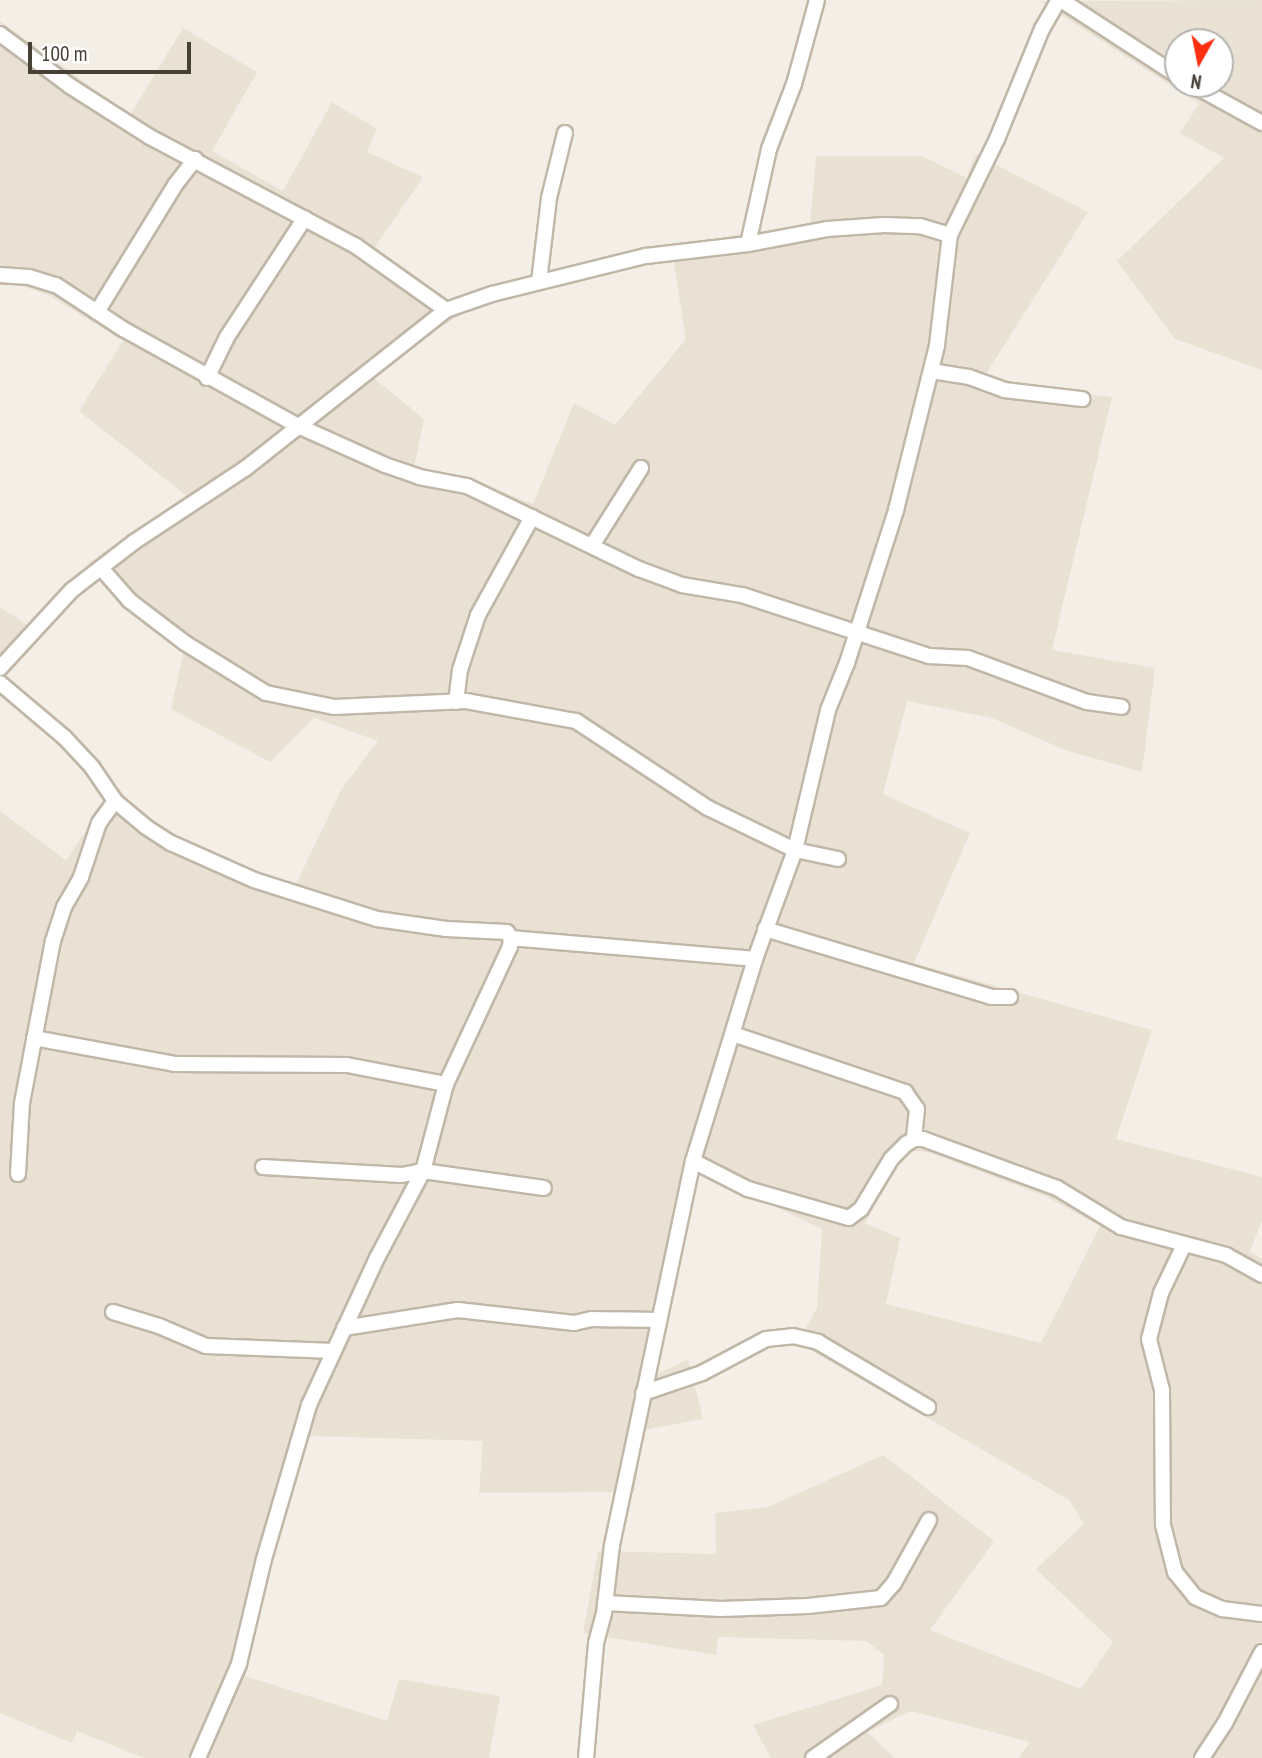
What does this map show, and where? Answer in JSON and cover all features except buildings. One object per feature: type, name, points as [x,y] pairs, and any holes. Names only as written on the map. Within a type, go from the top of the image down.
[{"type":"street","points":[[748,244],[769,149],[794,84],[817,0]]},
{"type":"street","points":[[586,1758],[596,1643],[605,1603],[612,1545],[694,1161],[755,959],[795,850],[828,710],[847,663],[896,510],[931,371],[943,309],[950,235],[997,139],[1037,38],[1060,0],[1164,67]]},
{"type":"street","points":[[0,34],[113,114],[356,246],[446,310]]},
{"type":"street","points":[[1216,98],[1262,123]]},
{"type":"street","points":[[539,282],[550,198],[565,133]]},
{"type":"street","points":[[97,312],[175,185],[195,159]]},
{"type":"street","points":[[207,378],[227,337],[305,218]]},
{"type":"street","points":[[0,668],[72,590],[134,541],[246,468],[296,425],[446,310],[539,282],[635,258],[748,244],[827,229],[884,225],[920,226],[950,235]]},
{"type":"street","points":[[0,275],[29,277],[56,285],[207,378],[296,425],[385,465],[419,477],[467,486],[593,544],[639,569],[682,585],[742,595],[929,656],[968,658],[1087,702],[1122,707]]},
{"type":"street","points":[[931,371],[969,377],[1004,390],[1082,399]]},
{"type":"street","points":[[593,544],[640,468]]},
{"type":"street","points":[[456,702],[460,670],[478,615],[532,517]]},
{"type":"street","points":[[101,568],[130,601],[185,643],[267,693],[334,707],[456,702],[515,708],[576,721],[708,808],[795,850],[838,859]]},
{"type":"street","points":[[0,683],[65,738],[92,767],[115,801],[171,843],[254,880],[377,919],[446,929],[507,932],[510,938],[510,947],[446,1084],[423,1171],[344,1328],[309,1405],[294,1450],[239,1664],[198,1758]]},
{"type":"street","points":[[18,1174],[22,1103],[53,941],[64,907],[81,877],[99,822],[115,801]]},
{"type":"street","points":[[765,929],[992,997],[1010,997]]},
{"type":"street","points":[[510,938],[755,959]]},
{"type":"street","points":[[694,1161],[748,1189],[849,1218],[860,1209],[891,1159],[914,1139],[917,1109],[905,1092],[733,1034]]},
{"type":"street","points":[[34,1038],[174,1064],[347,1065],[446,1084]]},
{"type":"street","points":[[914,1139],[1057,1188],[1121,1227],[1226,1255],[1262,1275]]},
{"type":"street","points":[[263,1167],[402,1175],[423,1171],[544,1188]]},
{"type":"street","points":[[1184,1245],[1161,1293],[1149,1339],[1162,1390],[1163,1525],[1174,1572],[1195,1597],[1222,1609],[1262,1614]]},
{"type":"street","points":[[344,1328],[458,1310],[574,1323],[592,1319],[659,1320]]},
{"type":"street","points":[[113,1312],[159,1326],[206,1346],[334,1351]]},
{"type":"street","points":[[643,1393],[702,1373],[765,1339],[793,1336],[818,1342],[928,1407]]},
{"type":"street","points":[[605,1603],[721,1609],[807,1606],[881,1598],[894,1583],[929,1520]]},
{"type":"street","points":[[1202,1758],[1225,1723],[1262,1652]]},
{"type":"street","points":[[813,1758],[890,1704]]},
{"type":"shaded area","points":[[1262,0],[1262,370],[1175,339],[1117,261],[1224,158],[1180,133],[1199,104],[1190,98],[1234,98],[1234,28],[1164,28],[1164,81],[1040,1]]},
{"type":"shaded area","points":[[0,21],[130,115],[183,28],[257,72],[212,151],[283,191],[332,102],[377,129],[367,152],[423,177],[375,247],[462,314],[431,333],[374,378],[424,419],[414,468],[478,482],[533,504],[574,403],[615,425],[686,339],[671,246],[810,223],[816,156],[922,156],[967,178],[975,154],[1088,212],[981,382],[1112,397],[1052,650],[1155,668],[1142,772],[1065,750],[992,718],[907,701],[883,794],[970,833],[914,963],[1152,1030],[1116,1139],[1262,1177],[1262,1220],[1250,1252],[1262,1259],[1262,1758],[1018,1758],[1030,1742],[911,1711],[867,1732],[895,1758],[771,1758],[753,1725],[882,1685],[884,1655],[866,1641],[718,1637],[716,1655],[583,1633],[598,1551],[716,1554],[715,1513],[768,1507],[883,1455],[994,1541],[930,1630],[1081,1689],[1113,1642],[1036,1569],[1084,1524],[1069,1500],[798,1343],[817,1308],[822,1229],[698,1170],[652,1377],[688,1359],[703,1419],[644,1430],[634,1492],[479,1493],[483,1441],[310,1436],[264,1587],[245,1676],[387,1721],[399,1679],[500,1696],[489,1758],[143,1758],[77,1731],[72,1743],[0,1713],[0,811],[66,860],[116,786],[142,815],[178,839],[295,886],[341,790],[378,741],[314,718],[270,762],[171,709],[184,650],[116,598],[88,563],[187,496],[79,411],[123,341],[49,295],[22,286],[0,285]],"holes":[[[910,1150],[928,1152],[1047,1197],[1100,1226],[1041,1343],[886,1304],[900,1238],[865,1223],[904,1155]]]},
{"type":"shaded area","points":[[0,607],[42,635],[0,678]]}]
